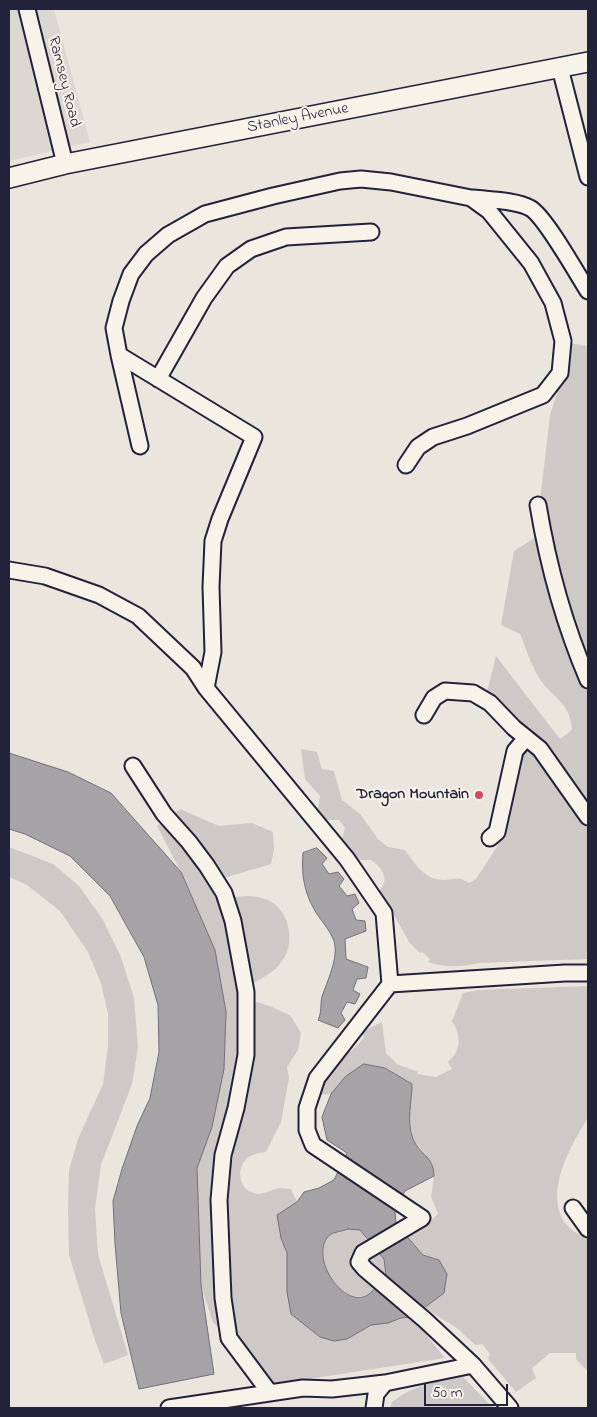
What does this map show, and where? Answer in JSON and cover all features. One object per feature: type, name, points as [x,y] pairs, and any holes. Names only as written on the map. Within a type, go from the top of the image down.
[{"type":"main road","name":"Stanley Avenue","points":[[9,178],[66,164],[588,62]]},
{"type":"street","name":"Ramsey Road","points":[[28,9],[66,164]]},
{"type":"street","points":[[560,68],[588,176]]},
{"type":"street","points":[[140,446],[114,328],[121,301],[131,274],[146,254],[168,235],[206,214],[273,196],[361,179],[391,182],[471,198],[521,204],[531,208],[538,214],[588,291]]},
{"type":"street","points":[[406,465],[418,447],[433,437],[467,426],[543,395],[560,372],[563,340],[553,303],[531,263],[489,211],[471,198]]},
{"type":"street","points":[[500,224],[501,214],[510,206],[521,204]]},
{"type":"street","points":[[158,379],[204,298],[221,274],[227,266],[251,249],[286,237],[370,232]]},
{"type":"street","points":[[119,355],[254,438],[220,519],[213,541],[211,587],[213,652],[206,688]]},
{"type":"street","points":[[538,505],[546,551],[554,579],[579,659],[588,680]]},
{"type":"street","points":[[9,570],[54,579],[99,595],[138,616],[193,668],[206,688],[347,860],[384,913],[390,984],[317,1078],[307,1108],[307,1130],[313,1145],[422,1218],[410,1227],[363,1253],[359,1262],[377,1280],[425,1320],[472,1365],[510,1408]]},
{"type":"street","points":[[424,715],[434,698],[444,691],[473,693],[490,703],[540,749],[588,817]]},
{"type":"street","points":[[490,838],[498,832],[515,752],[526,738]]},
{"type":"street","points":[[134,766],[164,814],[189,842],[224,893],[233,921],[246,992],[246,1055],[236,1108],[223,1155],[220,1200],[223,1298],[229,1338],[270,1393]]},
{"type":"street","points":[[390,984],[565,972],[588,973]]},
{"type":"street","points":[[573,1208],[588,1229]]},
{"type":"street","points":[[169,1408],[253,1402],[270,1393],[303,1388],[332,1389],[385,1383],[472,1365]]},
{"type":"street","points":[[374,1408],[376,1394],[385,1383]]},
{"type":"shaded area","points":[[9,9],[54,9],[90,142],[9,161]]},
{"type":"shaded area","points":[[568,343],[588,346],[588,811],[486,696],[496,656],[560,739],[572,730],[568,712],[539,678],[520,634],[501,625],[514,551],[536,537],[550,415],[564,372]]},
{"type":"shaded area","points":[[301,749],[317,752],[322,769],[334,771],[342,800],[360,814],[378,839],[388,847],[405,850],[422,871],[432,878],[439,880],[460,879],[469,883],[476,879],[500,842],[518,765],[526,751],[536,751],[588,825],[588,959],[479,963],[453,966],[428,962],[430,959],[422,952],[420,953],[409,942],[380,890],[384,882],[381,870],[371,860],[359,860],[342,838],[345,828],[339,820],[326,820],[318,808],[320,796],[305,779]]},
{"type":"shaded area","points":[[9,753],[68,772],[111,793],[181,872],[215,950],[226,1012],[224,1069],[212,1127],[197,1168],[201,1285],[214,1374],[139,1389],[121,1313],[113,1201],[137,1126],[150,1098],[159,1052],[158,1005],[144,957],[110,896],[70,856],[25,834],[9,829]]},
{"type":"shaded area","points":[[180,809],[219,826],[252,823],[273,832],[274,850],[271,864],[221,879],[232,898],[252,896],[270,901],[277,906],[283,913],[289,932],[288,947],[282,961],[272,972],[251,984],[254,1001],[291,1016],[301,1033],[298,1050],[287,1067],[289,1078],[281,1122],[266,1152],[247,1158],[240,1176],[243,1186],[251,1192],[259,1194],[279,1188],[291,1189],[297,1202],[281,1238],[287,1253],[291,1314],[301,1321],[347,1339],[371,1325],[412,1317],[445,1358],[270,1385],[231,1336],[213,1323],[201,1285],[197,1168],[212,1126],[224,1069],[226,1012],[215,950],[181,872],[157,826]]},
{"type":"shaded area","points":[[9,847],[53,864],[79,886],[103,920],[121,957],[134,998],[138,1048],[132,1084],[101,1165],[95,1209],[98,1254],[128,1355],[104,1364],[69,1255],[68,1211],[69,1170],[78,1139],[103,1084],[108,1046],[108,1014],[101,983],[88,952],[60,911],[27,885],[9,877]]},
{"type":"shaded area","points":[[317,848],[327,858],[322,864],[329,874],[338,872],[344,879],[339,886],[347,896],[355,894],[359,903],[352,909],[356,920],[365,921],[366,931],[345,939],[346,959],[368,967],[366,978],[357,979],[353,990],[360,994],[355,1004],[347,1002],[341,1013],[345,1020],[338,1028],[318,1020],[322,997],[334,962],[335,948],[332,936],[316,913],[304,882],[303,853]]},
{"type":"shaded area","points":[[588,986],[588,1118],[574,1142],[562,1170],[557,1198],[560,1212],[566,1224],[573,1231],[588,1239],[588,1372],[576,1359],[576,1353],[550,1353],[532,1368],[536,1378],[516,1392],[488,1359],[490,1354],[482,1344],[475,1345],[457,1328],[425,1308],[444,1293],[439,1260],[423,1254],[406,1235],[434,1218],[438,1213],[431,1197],[434,1176],[426,1154],[413,1140],[410,1126],[409,1104],[412,1099],[412,1084],[386,1068],[346,1076],[331,1094],[318,1095],[332,1069],[364,1037],[361,1032],[382,1022],[386,1053],[397,1064],[418,1072],[417,1074],[436,1077],[452,1069],[448,1062],[456,1052],[459,1043],[452,1021],[463,993],[478,990]]},
{"type":"shaded area","points":[[364,1064],[385,1068],[412,1084],[411,1132],[416,1144],[432,1164],[434,1176],[405,1191],[395,1210],[396,1224],[423,1255],[439,1260],[447,1274],[444,1293],[412,1317],[371,1325],[347,1339],[334,1341],[320,1337],[291,1314],[287,1292],[287,1253],[281,1238],[277,1215],[297,1202],[304,1192],[319,1188],[334,1180],[347,1153],[327,1140],[322,1117],[331,1094],[345,1077]],"holes":[[[348,1229],[360,1230],[384,1259],[386,1275],[370,1293],[363,1297],[354,1297],[336,1285],[329,1275],[323,1253],[324,1243],[330,1235]]]},
{"type":"shaded area","points":[[348,1229],[360,1230],[369,1243],[360,1249],[377,1286],[366,1295],[354,1296],[343,1291],[327,1271],[323,1258],[324,1246],[330,1236]]},
{"type":"shaded area","points":[[377,1252],[384,1259],[386,1275],[383,1279],[366,1263],[366,1258]]},
{"type":"shaded area","points":[[463,1377],[493,1408],[391,1408],[391,1403],[416,1388]]},
{"type":"place","name":"Dragon Mountain","points":[[479,795]]}]
